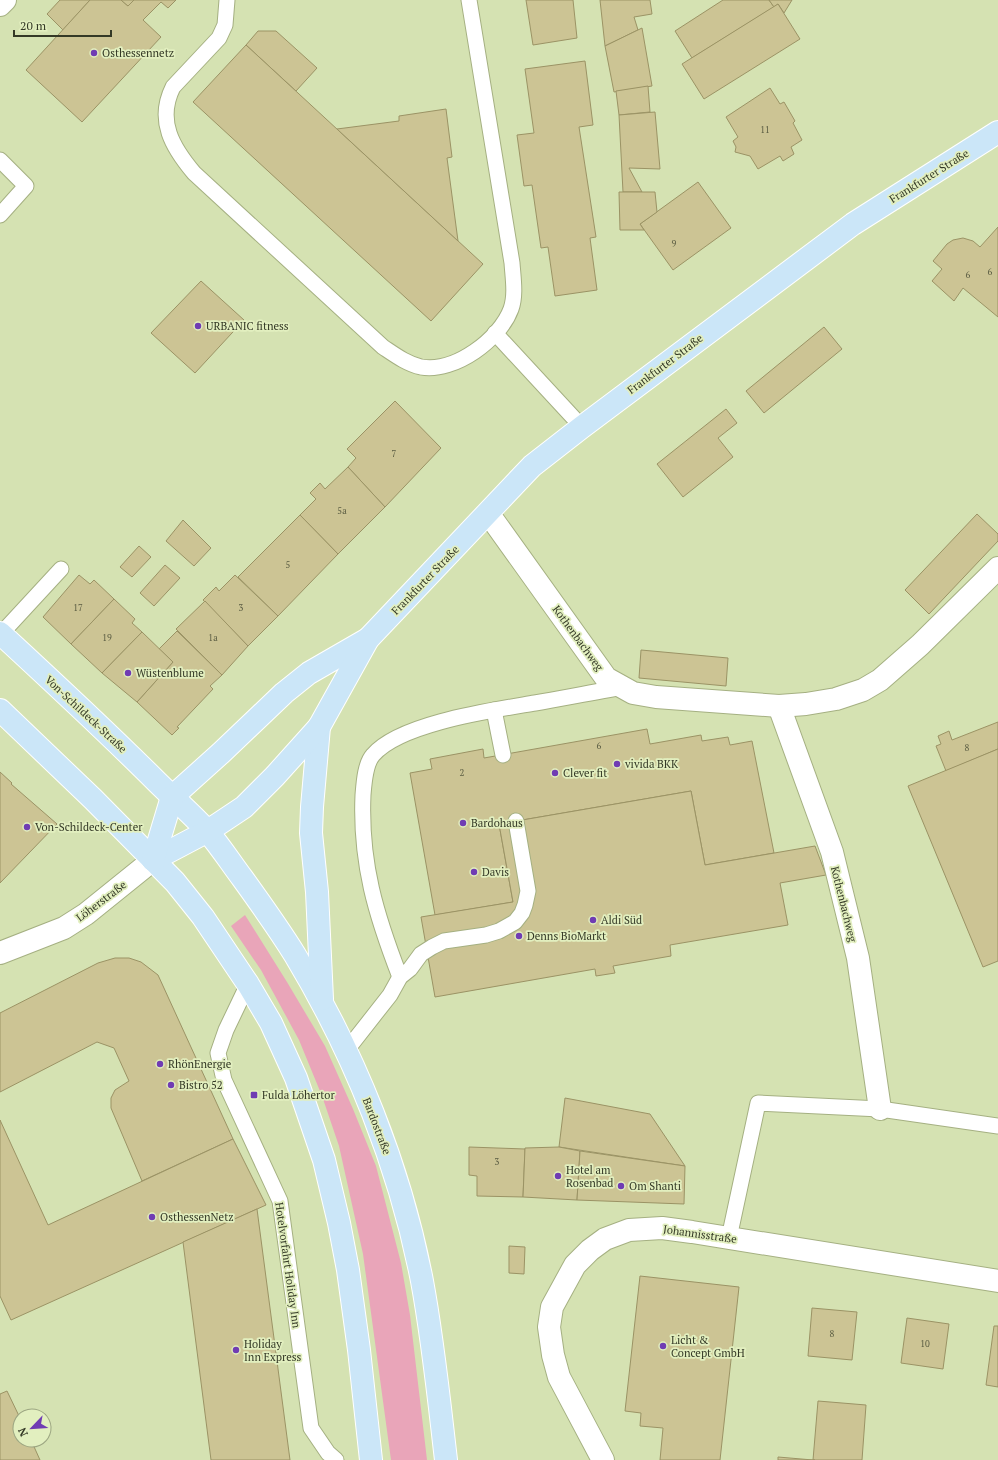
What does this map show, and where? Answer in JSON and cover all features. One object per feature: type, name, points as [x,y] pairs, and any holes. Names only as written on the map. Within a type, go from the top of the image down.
[{"type":"main road","name":"Frankfurter Straße","points":[[153,860],[208,832],[244,807],[275,776],[319,726],[368,639],[451,554],[532,466],[853,224],[998,132]]},
{"type":"main road","name":"Von-Schildeck-Straße","points":[[1,633],[132,757],[208,832]]},
{"type":"main road","name":"Frankfurter Straße","points":[[172,796],[221,753],[284,693],[309,673],[368,639]]},
{"type":"main road","points":[[0,710],[89,794],[175,882],[203,916],[248,984],[271,1023],[296,1078],[324,1160],[339,1223],[348,1270],[359,1350],[371,1460]]},
{"type":"main road","points":[[319,726],[311,832],[317,892],[322,1004]]},
{"type":"main road","points":[[153,860],[172,796]]},
{"type":"main road","name":"Bardostraße","points":[[208,832],[295,954],[346,1051],[373,1112],[406,1212],[422,1280],[446,1460]]},
{"type":"street","points":[[0,5],[5,0]]},
{"type":"street","name":"Kothenbachweg","points":[[488,513],[606,678],[633,693],[656,697],[779,706],[806,704],[836,699],[863,690],[880,680],[920,646],[998,568]]},
{"type":"street","name":"Kothenbachweg","points":[[779,706],[834,860],[858,958],[880,1109]]},
{"type":"street","name":"Löherstraße","points":[[0,953],[69,924],[92,910],[153,860]]},
{"type":"street","name":"Johannisstraße","points":[[603,1460],[559,1377],[553,1354],[549,1327],[552,1308],[575,1265],[590,1250],[605,1239],[629,1230],[662,1228],[998,1281]]},
{"type":"lane","points":[[227,0],[224,25],[219,38],[173,87],[168,97],[166,110],[167,124],[170,137],[176,149],[194,173],[383,347],[397,357],[421,367],[434,367],[448,364],[462,359],[479,349],[495,333],[505,320],[511,309],[514,297],[513,270],[469,0]]},
{"type":"lane","points":[[0,160],[26,186],[0,215]]},
{"type":"lane","points":[[495,333],[582,427]]},
{"type":"lane","points":[[1,633],[61,569]]},
{"type":"lane","points":[[400,977],[380,924],[371,892],[366,857],[362,820],[364,776],[372,756],[383,746],[400,736],[428,725],[494,710],[624,687]]},
{"type":"lane","points":[[494,710],[503,755]]},
{"type":"lane","points":[[346,1051],[390,996],[400,977],[410,969],[421,954],[444,941],[486,935],[499,931],[515,922],[522,913],[526,905],[528,891],[516,821]]},
{"type":"lane","name":"Hotelvorfahrt Holiday Inn","points":[[248,984],[226,1030],[218,1053],[224,1080],[280,1201],[312,1428],[328,1453],[336,1460]]},
{"type":"lane","points":[[729,1238],[758,1103],[880,1109],[998,1126]]},
{"type":"shaded area","points":[[245,915],[325,1046],[376,1166],[401,1263],[410,1315],[427,1460],[391,1460],[363,1254],[339,1146],[322,1096],[299,1040],[261,970],[231,926]]},
{"type":"building","points":[[60,0],[90,0],[63,30],[47,14]]},
{"type":"building","name":"Osthessennetz","points":[[90,0],[121,0],[128,6],[134,0],[176,0],[168,8],[161,2],[143,20],[161,37],[82,122],[26,70]]},
{"type":"building","points":[[121,0],[134,0],[128,6]]},
{"type":"building","points":[[526,0],[573,0],[577,38],[533,45]]},
{"type":"building","points":[[600,0],[650,0],[652,14],[634,17],[638,30],[605,46]]},
{"type":"building","points":[[723,0],[769,0],[774,7],[692,58],[675,31]]},
{"type":"building","points":[[769,0],[792,0],[784,13],[778,4],[774,7]]},
{"type":"building","points":[[778,4],[800,39],[704,99],[682,64]]},
{"type":"building","points":[[642,28],[652,86],[614,92],[605,46]]},
{"type":"building","points":[[258,31],[276,31],[317,68],[296,91],[246,45]]},
{"type":"building","points":[[246,45],[483,264],[431,321],[193,102]]},
{"type":"building","points":[[585,61],[593,125],[579,127],[596,237],[590,238],[597,290],[555,296],[548,247],[541,248],[532,185],[524,186],[517,135],[534,133],[525,69]]},
{"type":"building","points":[[648,86],[650,112],[619,115],[616,91]]},
{"type":"building","points":[[770,88],[780,104],[784,102],[795,121],[793,123],[802,140],[791,147],[794,154],[783,161],[780,156],[758,169],[750,156],[735,152],[736,147],[733,141],[738,137],[726,117]]},
{"type":"building","points":[[446,109],[452,157],[447,158],[458,241],[337,129],[399,121],[399,116]]},
{"type":"building","points":[[655,112],[660,169],[629,168],[642,192],[623,192],[619,115]]},
{"type":"building","points":[[698,182],[731,228],[673,270],[640,224]]},
{"type":"building","points":[[619,192],[655,192],[657,212],[640,224],[644,230],[620,230]]},
{"type":"building","points":[[998,227],[998,317],[963,288],[954,301],[932,281],[942,269],[933,261],[947,244],[953,240],[963,238],[973,241],[980,247]]},
{"type":"building","name":"URBANIC fitness","points":[[201,281],[244,320],[195,373],[151,333]]},
{"type":"building","points":[[824,327],[842,349],[764,413],[746,391]]},
{"type":"building","points":[[395,401],[441,448],[385,507],[348,467],[356,458],[347,449]]},
{"type":"building","points":[[726,409],[737,423],[718,438],[733,457],[683,497],[657,464]]},
{"type":"building","points":[[348,467],[385,507],[338,554],[300,515],[316,499],[310,493],[320,483],[325,489]]},
{"type":"building","points":[[977,514],[998,534],[998,541],[929,614],[905,590]]},
{"type":"building","points":[[300,515],[338,554],[278,616],[238,577]]},
{"type":"building","points":[[183,520],[211,548],[194,566],[166,541]]},
{"type":"building","points":[[139,546],[151,557],[132,577],[120,567]]},
{"type":"building","points":[[165,565],[180,578],[154,606],[140,593]]},
{"type":"building","points":[[79,575],[90,584],[94,580],[114,599],[71,644],[43,617]]},
{"type":"building","points":[[235,575],[278,616],[248,646],[203,600],[216,587],[219,591]]},
{"type":"building","points":[[114,599],[135,619],[132,623],[142,632],[102,673],[71,644]]},
{"type":"building","points":[[205,601],[248,646],[222,675],[176,629]]},
{"type":"building","points":[[177,631],[222,675],[210,686],[213,689],[177,727],[179,728],[172,735],[137,702],[173,662],[159,649]]},
{"type":"building","points":[[142,632],[173,662],[137,702],[102,673]]},
{"type":"building","points":[[641,650],[728,658],[726,686],[639,678]]},
{"type":"building","points":[[998,722],[998,749],[946,771],[936,746],[941,744],[938,736],[949,731],[952,740]]},
{"type":"building","name":"Bardohaus","points":[[647,729],[650,744],[701,735],[702,741],[728,737],[730,745],[752,741],[774,853],[705,865],[691,791],[499,824],[513,902],[435,915],[410,773],[432,769],[430,759],[483,749],[484,758]]},
{"type":"building","points":[[998,749],[998,961],[983,967],[908,786]]},
{"type":"building","name":"Von-Schildeck-Center","points":[[0,772],[12,783],[11,784],[57,824],[0,883]]},
{"type":"building","points":[[691,791],[705,865],[815,846],[826,875],[780,883],[788,925],[670,945],[671,956],[613,966],[615,973],[596,976],[595,969],[435,997],[421,917],[513,902],[499,824]]},
{"type":"building","name":"RhönEnergie","points":[[115,958],[129,958],[141,962],[158,975],[233,1139],[142,1181],[111,1108],[111,1098],[115,1090],[129,1081],[114,1048],[97,1042],[0,1092],[0,1013],[98,963]]},
{"type":"building","points":[[565,1098],[650,1114],[685,1166],[559,1147]]},
{"type":"building","name":"OsthessenNetz","points":[[0,1120],[48,1225],[233,1139],[266,1205],[11,1320],[0,1296]]},
{"type":"building","points":[[469,1147],[525,1149],[523,1197],[477,1196],[477,1176],[469,1175]]},
{"type":"building","points":[[559,1147],[580,1151],[577,1200],[523,1197],[525,1148]]},
{"type":"building","points":[[580,1151],[685,1166],[684,1204],[577,1200]]},
{"type":"building","name":"Holiday Inn Express","points":[[257,1209],[290,1460],[211,1460],[183,1242]]},
{"type":"building","points":[[509,1246],[525,1247],[524,1274],[509,1273]]},
{"type":"building","points":[[640,1276],[739,1287],[720,1460],[660,1460],[663,1428],[640,1426],[641,1413],[625,1411]]},
{"type":"building","points":[[812,1308],[857,1312],[852,1360],[808,1356]]},
{"type":"building","points":[[907,1318],[949,1324],[943,1369],[901,1363]]},
{"type":"building","points":[[994,1326],[998,1326],[998,1387],[986,1385]]},
{"type":"building","points":[[7,1391],[15,1408],[12,1408],[12,1448],[35,1448],[40,1460],[0,1460],[0,1394]]},
{"type":"building","points":[[818,1401],[866,1405],[862,1460],[813,1460]]},
{"type":"building","points":[[778,1457],[813,1460],[778,1460]]},
{"type":"place","name":"Osthessennetz","points":[[94,53]]},
{"type":"place","name":"URBANIC fitness","points":[[198,326]]},
{"type":"place","name":"Wüstenblume","points":[[128,673]]},
{"type":"place","name":"vivida BKK","points":[[617,764]]},
{"type":"place","name":"Clever fit","points":[[555,773]]},
{"type":"place","name":"Bardohaus","points":[[463,823]]},
{"type":"place","name":"Von-Schildeck-Center","points":[[27,827]]},
{"type":"place","name":"Davis","points":[[474,872]]},
{"type":"place","name":"Aldi Süd","points":[[593,920]]},
{"type":"place","name":"Denns BioMarkt","points":[[519,936]]},
{"type":"place","name":"RhönEnergie","points":[[160,1064]]},
{"type":"place","name":"Bistro 52","points":[[171,1085]]},
{"type":"place","name":"Fulda Löhertor","points":[[254,1095]]},
{"type":"place","name":"Hotel am Rosenbad","points":[[558,1176]]},
{"type":"place","name":"Om Shanti","points":[[621,1186]]},
{"type":"place","name":"OsthessenNetz","points":[[152,1217]]},
{"type":"place","name":"Licht & Concept GmbH","points":[[663,1346]]},
{"type":"place","name":"Holiday Inn Express","points":[[236,1350]]}]
